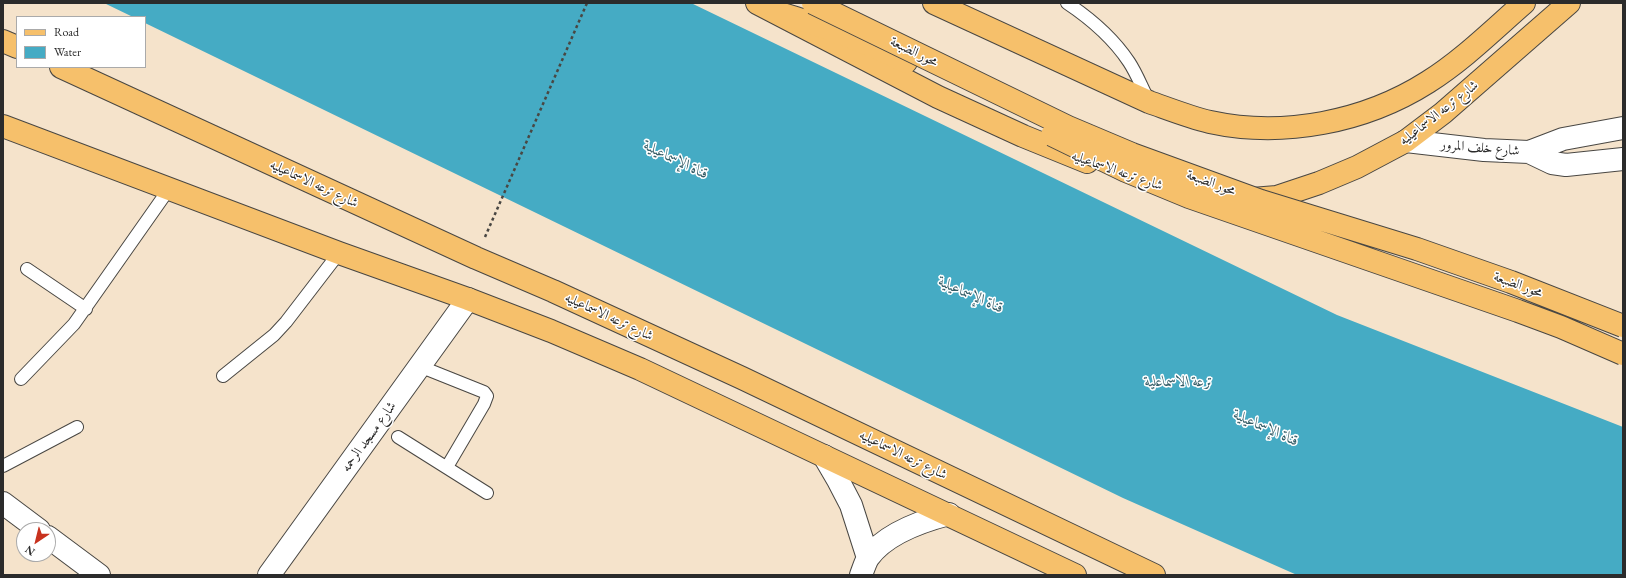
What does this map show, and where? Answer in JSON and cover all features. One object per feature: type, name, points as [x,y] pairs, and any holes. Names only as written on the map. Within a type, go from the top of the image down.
[{"type":"main road","name":"محور الضبعة","points":[[813,3],[1068,127],[1132,154],[1261,201],[1417,249],[1511,282],[1623,326]]},
{"type":"main road","points":[[934,3],[1149,102],[1180,114],[1211,122],[1275,128],[1308,126],[1339,120],[1400,98],[1428,82],[1455,63],[1524,3]]},
{"type":"main road","name":"شارع ترعه الاسماعيليه","points":[[767,8],[938,97],[1023,136],[1137,181],[1181,192],[1228,201],[1276,197],[1319,183],[1356,167],[1406,141],[1443,113],[1569,3]]},
{"type":"main road","points":[[767,8],[842,33],[906,62],[1095,156],[1189,197],[1518,311],[1568,330],[1623,354]]},
{"type":"main road","points":[[3,41],[16,47]]},
{"type":"main road","name":"شارع ترعه الاسماعيليه","points":[[62,68],[447,245],[553,291],[742,378],[1154,575]]},
{"type":"main road","points":[[3,126],[339,253],[468,299],[551,331],[640,369],[949,514],[1075,575]]},
{"type":"street","name":"شارع خلف المرور","points":[[1406,141],[1484,150],[1529,152],[1564,139],[1623,128]]},
{"type":"street","name":"شارع خلف المرور","points":[[1529,152],[1552,163],[1566,165],[1623,158]]},
{"type":"street","name":"شارع مسجد الرحمه","points":[[269,575],[468,299]]},
{"type":"street","points":[[824,456],[851,505],[864,566]]},
{"type":"street","points":[[3,503],[28,522]]},
{"type":"street","points":[[864,566],[881,545],[902,531],[930,519],[949,514]]},
{"type":"street","points":[[56,543],[99,575]]},
{"type":"lane","points":[[1067,3],[1087,16],[1110,38],[1129,62],[1149,102]]},
{"type":"lane","points":[[21,378],[61,339],[86,308],[169,189]]},
{"type":"lane","points":[[223,376],[274,335],[286,322],[339,253]]},
{"type":"lane","points":[[27,269],[86,308]]},
{"type":"lane","points":[[419,366],[484,392],[487,396],[484,404],[447,468]]},
{"type":"lane","points":[[3,466],[78,426]]},
{"type":"lane","points":[[398,437],[487,493]]},
{"type":"path","points":[[483,242],[587,3]]},
{"type":"water","name":"ترعة الاسماعلية","points":[[104,3],[691,3],[1337,315],[1623,427],[1623,575],[1297,575],[1123,498],[146,23],[146,16],[131,16]]},
{"type":"water label","name":"قناة الإسماعيلية","points":[[676,160]]},
{"type":"water label","name":"قناة الإسماعيلية","points":[[971,295]]},
{"type":"water label","name":"قناة الإسماعيلية","points":[[1266,428]]}]
